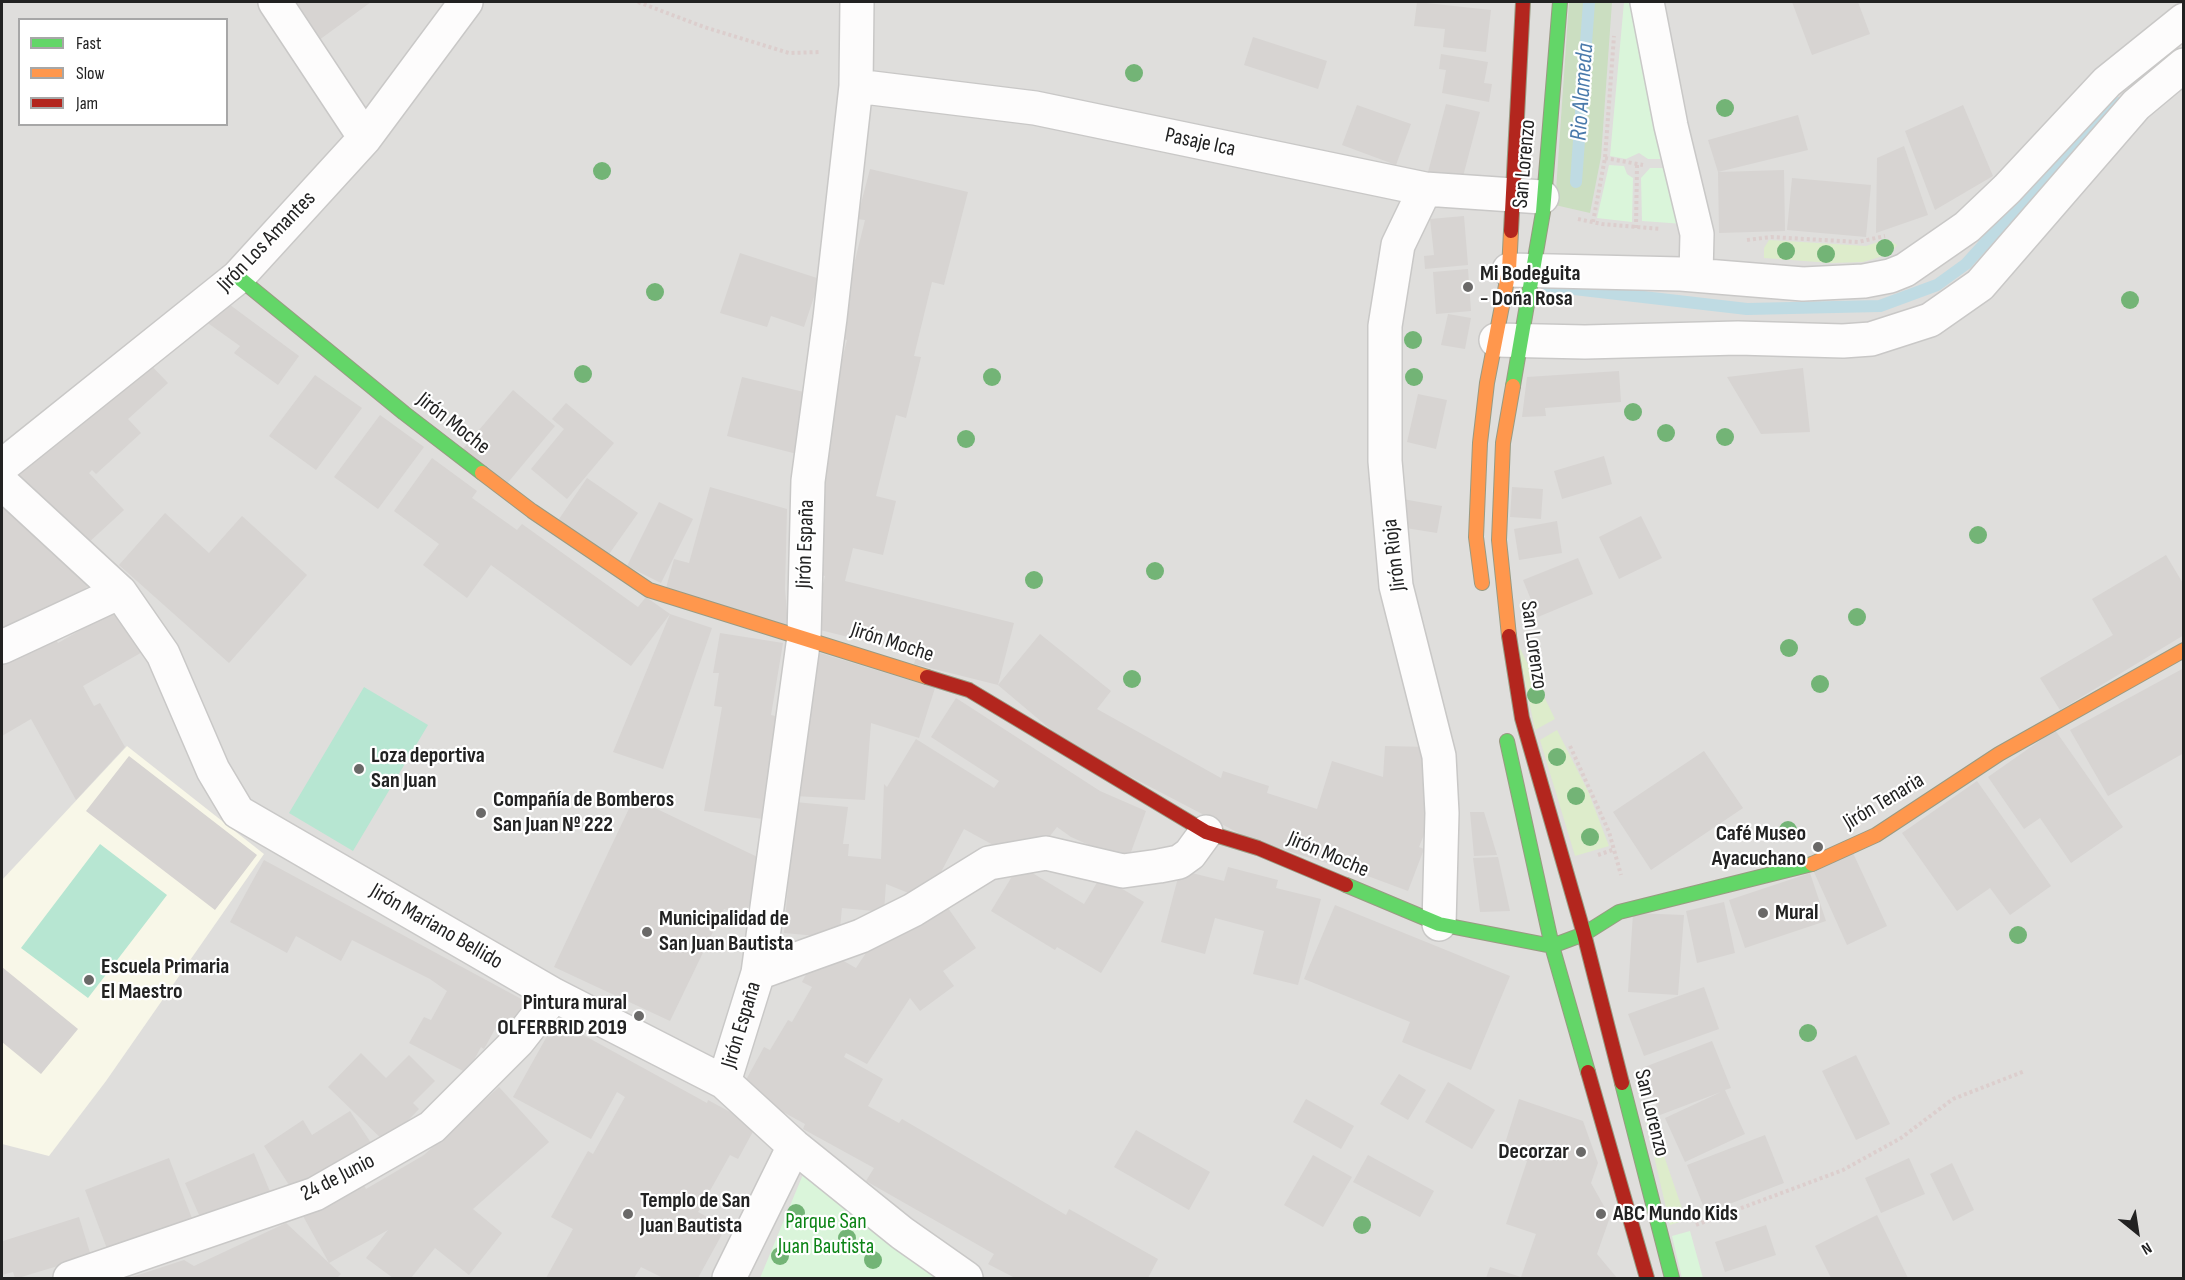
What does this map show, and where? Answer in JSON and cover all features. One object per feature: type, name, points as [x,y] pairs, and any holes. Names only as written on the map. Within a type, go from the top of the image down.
[{"type":"street","points":[[275,2],[364,138]]},
{"type":"street","name":"Jirón Los Amantes","points":[[2,466],[238,277],[364,138],[466,2]]},
{"type":"street","name":"Jirón España","points":[[724,1082],[758,973],[804,637],[808,481],[830,318],[856,86],[857,2]]},
{"type":"street","name":"San Lorenzo","points":[[1523,2],[1529,197],[1522,270],[1508,341],[1510,444],[1499,540],[1508,627],[1522,718],[1584,934],[1672,1278]]},
{"type":"street","name":"San Lorenzo","points":[[1484,594],[1476,537],[1479,443],[1508,341],[1522,270],[1529,197],[1560,2]]},
{"type":"street","points":[[1647,2],[1671,126],[1697,234],[1696,275]]},
{"type":"street","points":[[1522,270],[1696,275],[1803,284],[1864,281],[1905,270],[1967,227],[2007,189],[2107,82],[2184,20]]},
{"type":"street","points":[[1508,341],[1738,338],[1843,341],[1871,339],[1930,320],[1980,285],[2136,105],[2184,65]]},
{"type":"street","name":"Pasaje Ica","points":[[856,86],[1035,108],[1425,189],[1529,197]]},
{"type":"street","name":"Jirón Rioja","points":[[1425,189],[1398,245],[1385,326],[1385,461],[1396,586],[1440,756],[1443,813],[1439,924]]},
{"type":"street","name":"Jirón Moche","points":[[238,277],[404,413],[532,511],[649,590],[969,690],[1206,832],[1258,848],[1439,924],[1552,946]]},
{"type":"street","name":"Jirón Mariano Bellido","points":[[2,483],[120,592],[163,654],[213,770],[238,812],[554,995],[724,1082],[794,1146],[902,1233],[966,1278]]},
{"type":"street","points":[[2,647],[120,592]]},
{"type":"street","name":"Jirón Tenaria","points":[[1584,934],[1619,912],[1813,864],[1876,835],[1999,754],[2184,650]]},
{"type":"street","points":[[1505,730],[1552,946],[1647,1278]]},
{"type":"street","points":[[758,973],[861,936],[913,910],[989,863],[1046,854],[1123,871],[1159,866],[1179,862],[1191,854],[1206,832]]},
{"type":"street","points":[[1552,946],[1584,934]]},
{"type":"street","name":"24 de Junio","points":[[70,1278],[315,1194],[432,1127],[518,1041],[554,995]]},
{"type":"street","points":[[729,1278],[794,1146]]},
{"type":"path","points":[[638,2],[704,27],[789,53],[857,50]]},
{"type":"path","points":[[1593,222],[1605,158],[1614,25]]},
{"type":"path","points":[[1605,158],[1637,165],[1650,164]]},
{"type":"path","points":[[1636,228],[1637,165]]},
{"type":"path","points":[[1565,736],[1594,796],[1615,849],[1621,880],[1619,912]]},
{"type":"path","points":[[1692,1226],[1843,1170],[1901,1138],[1953,1100],[2025,1071]]},
{"type":"path","points":[[1689,1217],[1694,1234]]},
{"type":"shaded area","points":[[2,2],[2183,2],[2183,1278],[2,1278]]},
{"type":"shaded area","name":"Escuela Primaria El Maestro","points":[[127,746],[264,854],[106,1081],[49,1156],[2,1144],[2,880]]},
{"type":"green space","points":[[1569,2],[1612,2],[1601,157],[1590,213],[1555,205]]},
{"type":"green space","points":[[1624,2],[1632,2],[1667,159],[1648,159],[1639,153],[1626,159],[1610,156]]},
{"type":"green space","points":[[1609,165],[1624,166],[1627,174],[1633,178],[1632,222],[1597,218]]},
{"type":"green space","points":[[1650,168],[1668,168],[1684,224],[1642,221],[1641,178]]},
{"type":"green space","points":[[1887,239],[1897,245],[1890,254],[1863,262],[1831,263],[1764,258],[1764,248],[1769,240],[1866,246]]},
{"type":"green space","points":[[1517,642],[1555,719],[1535,730]]},
{"type":"green space","name":"Loza deportiva San Juan","points":[[364,687],[428,725],[353,851],[289,813]]},
{"type":"green space","points":[[1557,730],[1588,791],[1609,846],[1575,856],[1540,740]]},
{"type":"green space","points":[[100,844],[167,895],[88,998],[21,948]]},
{"type":"green space","points":[[1642,1104],[1661,1147],[1686,1220],[1670,1225]]},
{"type":"green space","name":"Parque San Juan Bautista","points":[[804,1172],[954,1278],[760,1278]]},
{"type":"green space","points":[[1690,1231],[1703,1278],[1682,1278],[1672,1236]]},
{"type":"building","points":[[284,2],[371,2],[315,43]]},
{"type":"building","points":[[1417,2],[1491,10],[1486,52],[1443,47],[1445,29],[1414,26]]},
{"type":"building","points":[[1792,2],[1858,2],[1870,34],[1812,55]]},
{"type":"building","points":[[1253,37],[1327,61],[1318,89],[1244,65]]},
{"type":"building","points":[[1441,54],[1488,62],[1484,83],[1492,84],[1489,102],[1442,93],[1446,70],[1439,69]]},
{"type":"building","points":[[1446,104],[1480,112],[1461,184],[1427,176]]},
{"type":"building","points":[[1357,105],[1411,124],[1396,165],[1342,145]]},
{"type":"building","points":[[1963,105],[1993,176],[1935,210],[1905,131]]},
{"type":"building","points":[[1798,115],[1808,150],[1718,172],[1708,140]]},
{"type":"building","points":[[1904,146],[1928,215],[1876,233],[1877,158]]},
{"type":"building","points":[[870,169],[968,192],[944,285],[932,282],[914,356],[921,357],[906,418],[896,415],[876,496],[896,501],[883,555],[853,548],[845,581],[1014,623],[998,685],[914,664],[917,654],[812,628],[825,576],[809,572],[807,537],[830,445],[821,443],[847,340],[836,337],[865,220],[857,219]]},
{"type":"building","points":[[1784,170],[1785,231],[1719,233],[1718,172]]},
{"type":"building","points":[[1792,178],[1871,185],[1866,237],[1787,230]]},
{"type":"building","points":[[1464,216],[1468,265],[1425,269],[1424,256],[1434,255],[1430,219]]},
{"type":"building","points":[[740,253],[820,279],[804,327],[771,316],[767,327],[720,313]]},
{"type":"building","points":[[1468,269],[1471,311],[1436,314],[1433,272]]},
{"type":"building","points":[[222,299],[299,356],[278,385],[234,353],[240,346],[205,321]]},
{"type":"building","points":[[1448,314],[1471,318],[1465,349],[1441,345]]},
{"type":"building","points":[[143,357],[168,383],[128,419],[141,433],[96,474],[92,470],[89,473],[124,510],[87,544],[13,477]]},
{"type":"building","points":[[1803,368],[1810,432],[1761,434],[1727,377]]},
{"type":"building","points":[[1619,371],[1621,402],[1545,408],[1546,416],[1522,417],[1527,377]]},
{"type":"building","points":[[315,375],[362,408],[316,470],[269,436]]},
{"type":"building","points":[[742,377],[812,394],[797,454],[727,436]]},
{"type":"building","points":[[513,390],[555,426],[505,486],[462,450]]},
{"type":"building","points":[[1418,394],[1447,400],[1436,449],[1407,442]]},
{"type":"building","points":[[566,403],[614,443],[567,499],[531,469],[564,429],[552,419]]},
{"type":"building","points":[[380,415],[424,447],[378,509],[334,477]]},
{"type":"building","points":[[1604,456],[1612,484],[1562,499],[1554,471]]},
{"type":"building","points":[[432,458],[477,491],[472,498],[517,530],[522,524],[638,607],[646,597],[670,614],[631,666],[491,565],[467,598],[423,565],[439,544],[394,511]]},
{"type":"building","points":[[587,478],[638,513],[607,557],[557,522]]},
{"type":"building","points":[[710,487],[787,509],[785,589],[788,626],[666,588],[674,559],[689,563]]},
{"type":"building","points":[[1512,487],[1543,489],[1541,519],[1510,517]]},
{"type":"building","points":[[1397,498],[1442,506],[1437,533],[1393,526]]},
{"type":"building","points":[[2,501],[92,581],[63,615],[36,622],[28,615],[2,635]]},
{"type":"building","points":[[659,502],[693,519],[661,583],[627,566]]},
{"type":"building","points":[[165,513],[209,553],[242,516],[307,575],[229,663],[119,565]]},
{"type":"building","points":[[1641,516],[1662,558],[1619,579],[1599,537]]},
{"type":"building","points":[[1557,521],[1562,553],[1519,560],[1514,529]]},
{"type":"building","points":[[2166,555],[2184,585],[2184,635],[2060,710],[2040,678],[2113,635],[2092,599]]},
{"type":"building","points":[[1578,558],[1593,594],[1538,617],[1523,580]]},
{"type":"building","points":[[118,608],[144,651],[83,686],[94,706],[100,703],[125,747],[76,800],[31,719],[2,736],[2,662],[52,633],[58,643]]},
{"type":"building","points":[[670,614],[712,628],[663,769],[613,752]]},
{"type":"building","points":[[720,633],[783,643],[771,715],[780,717],[763,819],[704,811],[722,707],[714,706],[719,673],[713,673]]},
{"type":"building","points":[[1040,634],[1111,691],[1097,709],[1221,778],[1223,771],[1269,786],[1267,793],[1317,809],[1332,761],[1383,777],[1385,746],[1429,747],[1434,810],[1419,847],[1424,849],[1408,891],[1357,872],[1359,867],[1356,872],[1252,840],[1068,744],[998,685]]},
{"type":"building","points":[[817,652],[935,688],[919,738],[871,723],[865,800],[795,796]]},
{"type":"building","points":[[2184,668],[2184,753],[2108,796],[2070,730]]},
{"type":"building","points":[[956,698],[1100,791],[1146,811],[1131,852],[1118,858],[1071,837],[1057,827],[1045,842],[995,846],[964,829],[926,900],[886,884],[884,912],[842,908],[839,938],[784,933],[795,802],[848,807],[843,844],[849,844],[848,856],[881,859],[884,784],[887,787],[916,739],[994,788],[999,781],[931,737]]},
{"type":"building","points":[[2055,730],[2123,827],[2071,863],[2040,818],[2024,829],[1988,777]]},
{"type":"building","points":[[1704,751],[1743,808],[1651,870],[1613,812]]},
{"type":"building","points":[[129,756],[257,855],[215,910],[86,811]]},
{"type":"building","points":[[1977,781],[2051,886],[2010,915],[1990,888],[1957,911],[1902,833]]},
{"type":"building","name":"Municipalidad de San Juan Bautista","points":[[634,798],[770,863],[743,918],[724,909],[670,1021],[554,967]]},
{"type":"building","points":[[1470,812],[1484,812],[1497,855],[1474,856]]},
{"type":"building","points":[[1853,853],[1887,926],[1847,945],[1814,872]]},
{"type":"building","points":[[1498,857],[1510,911],[1480,912],[1473,858]]},
{"type":"building","points":[[264,860],[525,1001],[511,1026],[500,1020],[484,1049],[481,1047],[467,1073],[409,1043],[424,1017],[431,1020],[447,991],[430,979],[352,940],[341,961],[296,936],[287,953],[230,922]]},
{"type":"building","points":[[1019,865],[1084,904],[1101,876],[1144,902],[1101,973],[1057,947],[1055,950],[991,911]]},
{"type":"building","points":[[1228,867],[1278,880],[1276,888],[1321,899],[1298,985],[1253,974],[1264,931],[1215,918],[1205,954],[1161,942],[1180,870],[1224,881]]},
{"type":"building","points":[[1810,873],[1826,921],[1745,948],[1729,900]]},
{"type":"building","points":[[941,898],[976,948],[943,971],[954,986],[920,1011],[910,998],[867,1064],[846,1053],[844,1057],[883,1079],[868,1106],[899,1123],[902,1119],[1066,1215],[1069,1209],[1158,1259],[1148,1278],[1015,1278],[988,1264],[994,1254],[866,1181],[874,1168],[803,1129],[805,1124],[741,1089],[764,1047],[770,1050],[788,1020],[792,1022],[812,987],[802,982],[811,965],[835,956],[856,968],[872,944]]},
{"type":"building","points":[[1724,902],[1735,953],[1697,963],[1686,911]]},
{"type":"building","points":[[1335,905],[1510,976],[1471,1070],[1402,1042],[1410,1022],[1304,979]]},
{"type":"building","points":[[1633,913],[1684,915],[1678,995],[1628,992]]},
{"type":"building","points":[[2,967],[78,1029],[41,1074],[2,1042]]},
{"type":"building","points":[[1704,987],[1719,1029],[1644,1056],[1628,1014]]},
{"type":"building","points":[[556,1020],[707,1103],[708,1100],[756,1126],[738,1159],[730,1155],[698,1212],[726,1227],[698,1278],[663,1278],[641,1267],[634,1278],[546,1278],[573,1229],[551,1217],[588,1151],[593,1154],[625,1097],[617,1092],[591,1139],[513,1097]]},
{"type":"building","points":[[1712,1041],[1731,1088],[1725,1090],[1745,1134],[1685,1162],[1665,1118],[1721,1092],[1660,1115],[1642,1068]]},
{"type":"building","points":[[361,1053],[386,1078],[409,1055],[435,1081],[413,1103],[419,1109],[386,1143],[328,1087]]},
{"type":"building","points":[[1856,1055],[1890,1124],[1856,1140],[1822,1071]]},
{"type":"building","points":[[1399,1074],[1426,1090],[1408,1120],[1380,1104]]},
{"type":"building","points":[[1448,1082],[1495,1110],[1472,1149],[1425,1122]]},
{"type":"building","points":[[499,1087],[549,1142],[473,1209],[502,1233],[469,1275],[435,1248],[411,1278],[393,1278],[366,1258],[388,1230],[329,1263],[303,1216],[363,1183],[366,1189],[424,1155]]},
{"type":"building","points":[[1306,1099],[1354,1126],[1341,1149],[1293,1122]]},
{"type":"building","points":[[1519,1099],[1583,1121],[1598,1163],[1591,1183],[1610,1217],[1597,1254],[1617,1278],[1486,1278],[1490,1267],[1521,1277],[1536,1234],[1506,1224],[1527,1161],[1502,1153]]},
{"type":"building","points":[[350,1111],[377,1152],[298,1199],[264,1146],[303,1120],[312,1135]]},
{"type":"building","points":[[1136,1130],[1210,1172],[1189,1210],[1114,1167]]},
{"type":"building","points":[[1765,1135],[1784,1183],[1706,1213],[1687,1165]]},
{"type":"building","points":[[254,1153],[271,1194],[203,1224],[185,1183]]},
{"type":"building","points":[[1313,1155],[1352,1177],[1323,1227],[1284,1205]]},
{"type":"building","points":[[1368,1155],[1434,1191],[1420,1217],[1353,1182]]},
{"type":"building","points":[[169,1158],[193,1221],[109,1254],[85,1190]]},
{"type":"building","points":[[1909,1158],[1925,1194],[1881,1213],[1865,1178]]},
{"type":"building","points":[[1952,1163],[1974,1210],[1953,1221],[1930,1174]]},
{"type":"building","points":[[1877,1215],[1908,1278],[1831,1278],[1815,1246]]},
{"type":"building","points":[[79,1217],[91,1256],[18,1278],[15,1278],[13,1272],[2,1275],[2,1236],[3,1241]]},
{"type":"building","points":[[286,1223],[341,1274],[337,1278],[129,1278],[184,1260],[194,1266]]},
{"type":"building","points":[[1766,1225],[1776,1255],[1725,1272],[1715,1242]]},
{"type":"waterway","name":"Rio Alameda","points":[[1576,182],[1589,2]]},
{"type":"waterway","points":[[1548,286],[1747,309],[1880,306],[1937,285],[1966,264],[2081,137],[2119,103]]},
{"type":"traffic: fast","points":[[1513,386],[1543,212],[1560,2]]},
{"type":"traffic: fast","points":[[238,277],[404,413],[482,473]]},
{"type":"traffic: fast","points":[[1507,741],[1552,946],[1588,1072]]},
{"type":"traffic: fast","points":[[1346,885],[1439,924],[1552,946],[1584,934],[1619,912],[1812,864]]},
{"type":"traffic: fast","points":[[1622,1083],[1672,1278]]},
{"type":"traffic: slow","points":[[1482,583],[1476,537],[1480,443],[1487,383],[1509,270],[1511,231]]},
{"type":"traffic: slow","points":[[1509,636],[1499,540],[1503,443],[1513,386]]},
{"type":"traffic: slow","points":[[482,473],[532,511],[649,590],[927,677]]},
{"type":"traffic: slow","points":[[1812,864],[1876,835],[1999,754],[2184,650]]},
{"type":"traffic: jam","points":[[1511,231],[1523,2]]},
{"type":"traffic: jam","points":[[1509,636],[1522,718],[1584,934],[1622,1083]]},
{"type":"traffic: jam","points":[[927,677],[969,690],[1206,832],[1258,848],[1346,885]]},
{"type":"traffic: jam","points":[[1588,1072],[1647,1278]]},
{"type":"place","name":"Mi Bodeguita - Doña Rosa","points":[[1468,287]]},
{"type":"place","name":"Loza deportiva San Juan","points":[[359,769]]},
{"type":"place","name":"Compañía de Bomberos San Juan Nº 222","points":[[481,813]]},
{"type":"place","name":"Café Museo Ayacuchano","points":[[1818,847]]},
{"type":"place","name":"Mural","points":[[1763,913]]},
{"type":"place","name":"Municipalidad de San Juan Bautista","points":[[647,932]]},
{"type":"place","name":"Escuela Primaria El Maestro","points":[[89,980]]},
{"type":"place","name":"Pintura mural OLFERBRID 2019","points":[[639,1016]]},
{"type":"place","name":"Decorzar","points":[[1581,1152]]},
{"type":"place","name":"Templo de San Juan Bautista","points":[[628,1214]]},
{"type":"place","name":"ABC Mundo Kids","points":[[1601,1214]]}]
